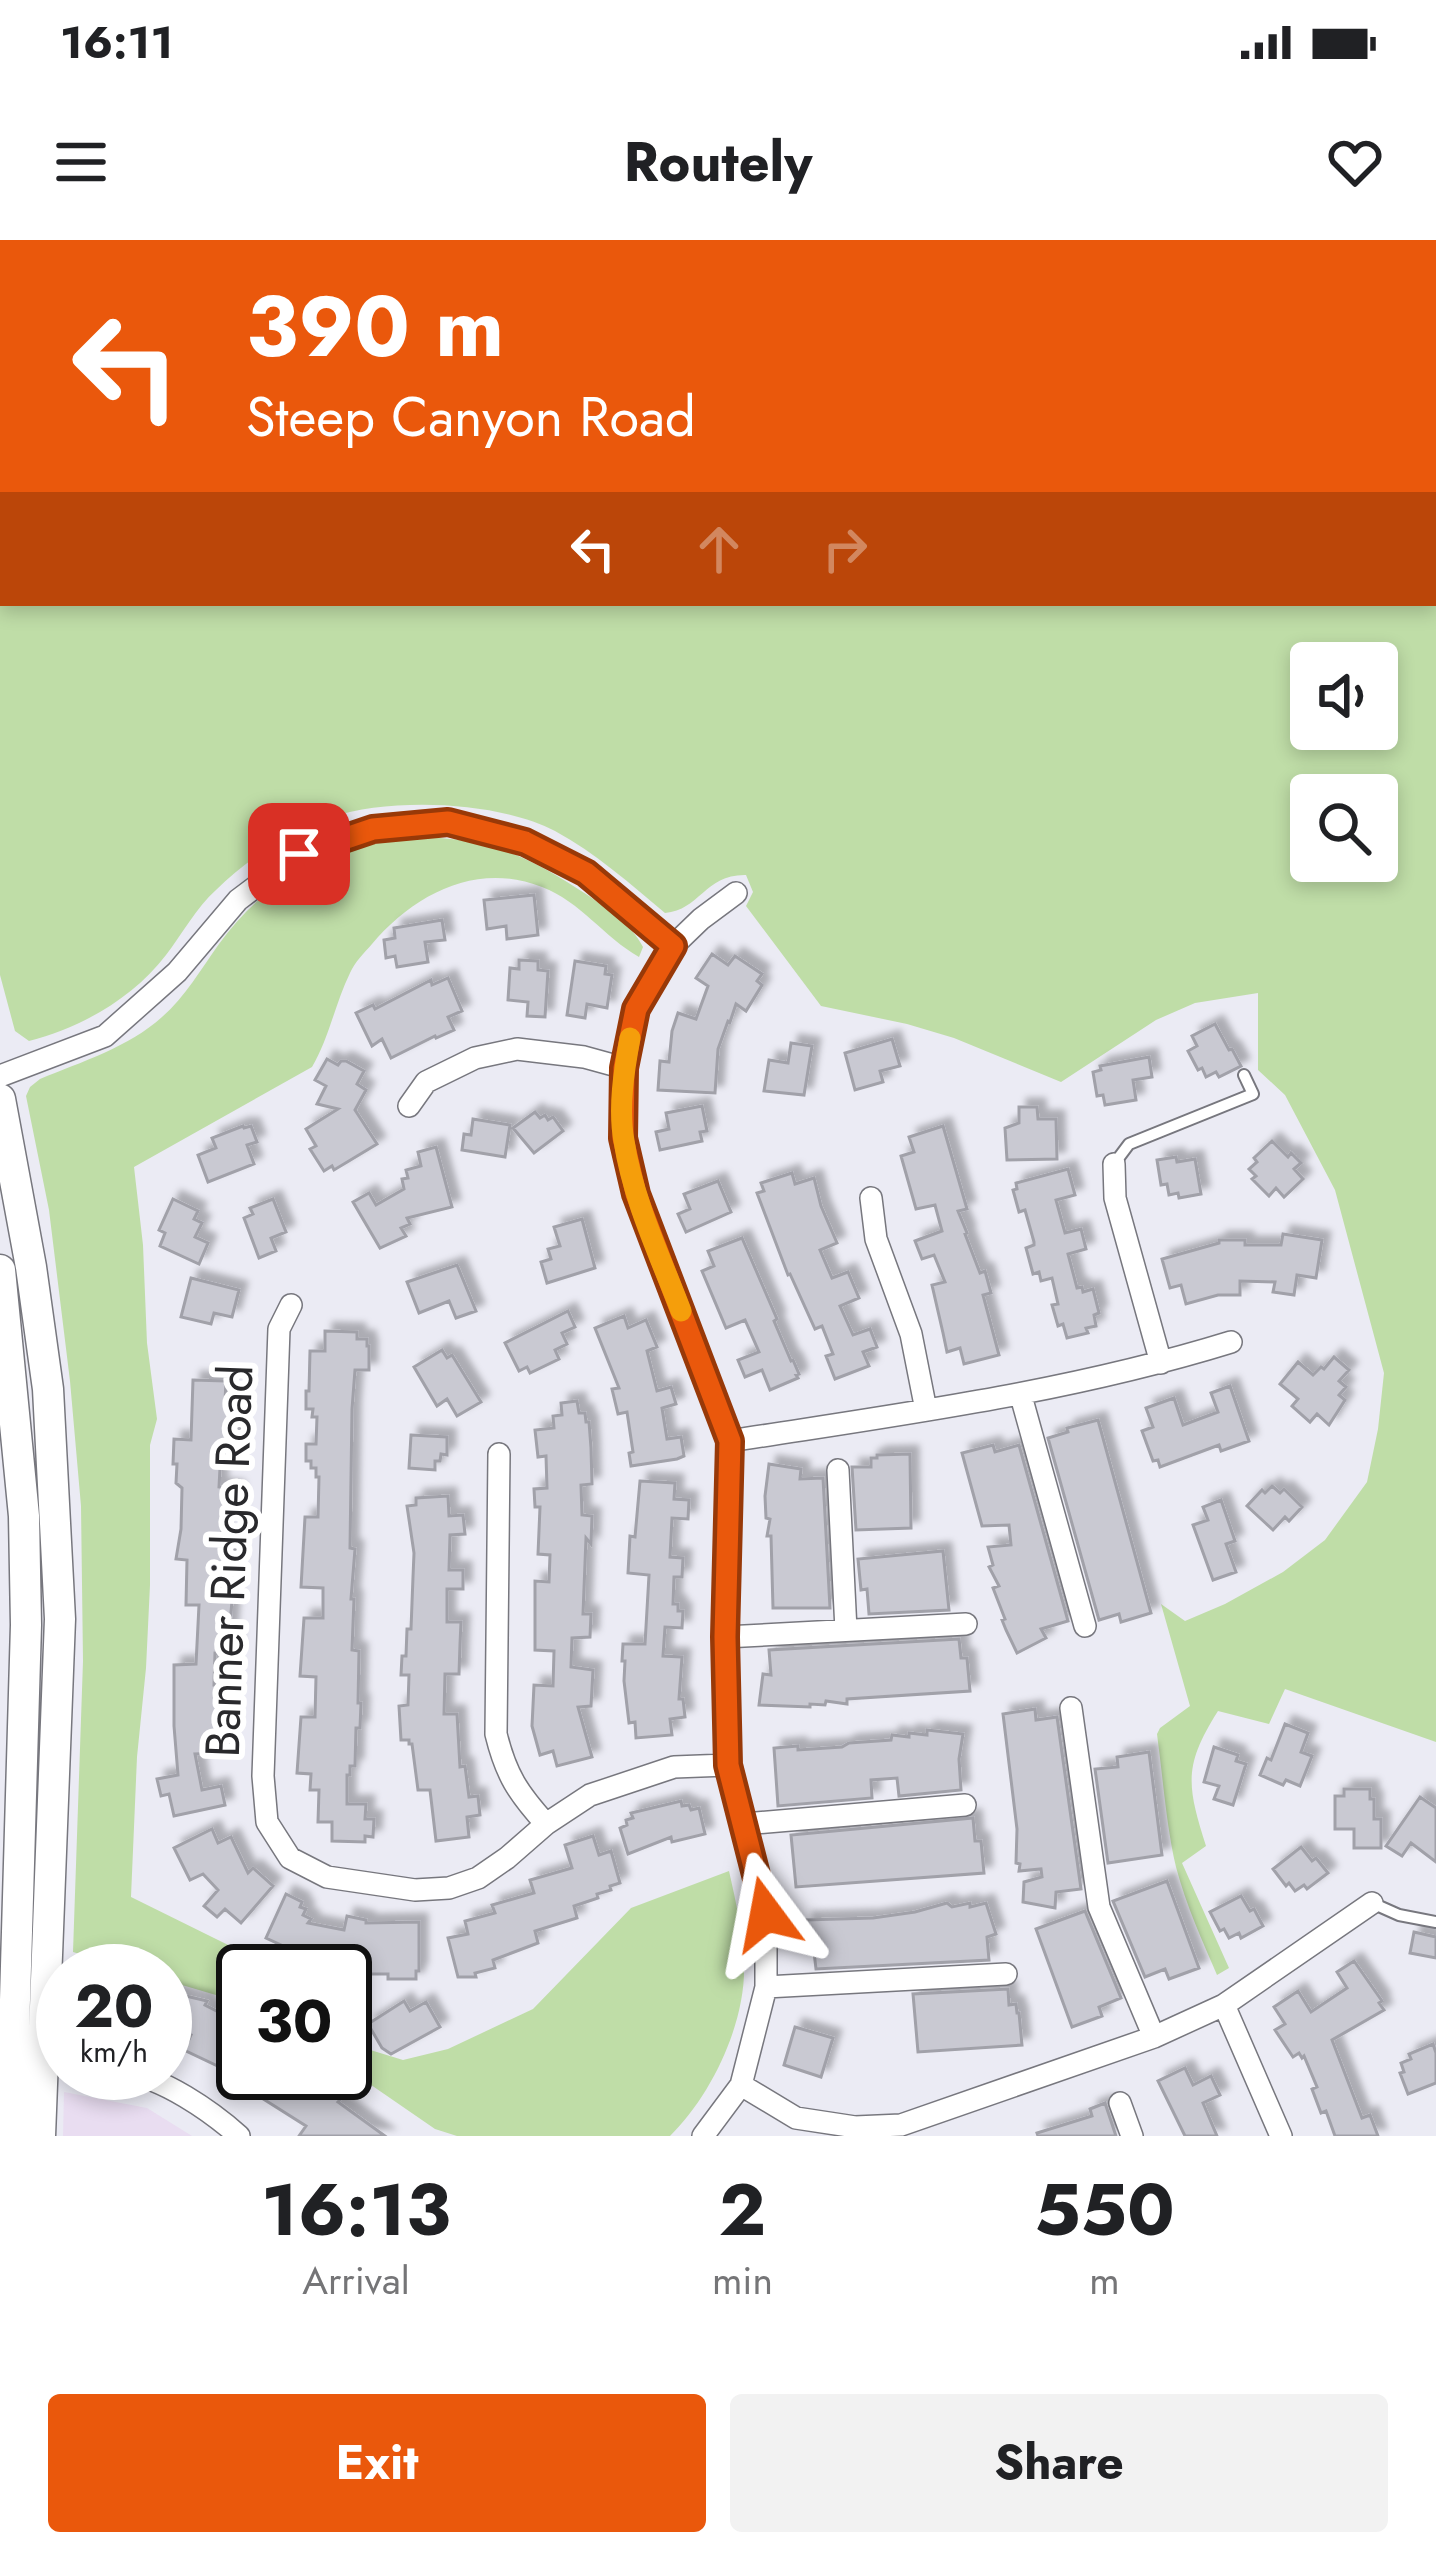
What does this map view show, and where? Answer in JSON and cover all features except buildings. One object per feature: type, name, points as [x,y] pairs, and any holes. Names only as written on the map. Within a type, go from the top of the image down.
[{"type":"main road","points":[[0,1099],[48,1389],[60,1619],[30,2062],[11,2136]]},
{"type":"main road","points":[[0,1270],[24,1516],[30,2062],[40,2136]]},
{"type":"street","points":[[0,1076],[105,1036],[177,972],[238,900],[299,854],[373,829],[448,822],[525,842],[586,873],[673,946]]},
{"type":"street","points":[[703,2136],[741,2085],[766,1987],[766,1914],[728,1765],[725,1637],[730,1441],[636,1194],[623,1138],[624,1068],[636,1009],[673,946],[736,893]]},
{"type":"street","points":[[409,1106],[426,1082],[476,1058],[517,1049],[584,1057],[624,1068]]},
{"type":"street","points":[[1114,1164],[1115,1198],[1161,1364]]},
{"type":"street","points":[[871,1198],[876,1239],[911,1334],[926,1411]]},
{"type":"street","name":"Banner Ridge Road","points":[[291,1305],[279,1329],[263,1776],[267,1822],[290,1858],[327,1876],[415,1890],[449,1888],[478,1878],[546,1824]]},
{"type":"street","points":[[730,1441],[1021,1396],[1161,1364],[1231,1342]]},
{"type":"street","points":[[1021,1396],[1085,1626]]},
{"type":"street","points":[[499,1454],[496,1734],[503,1764],[522,1797],[546,1824],[590,1795],[627,1782],[674,1767],[728,1765]]},
{"type":"street","points":[[838,1470],[846,1630]]},
{"type":"street","points":[[725,1637],[966,1624]]},
{"type":"street","points":[[1071,1708],[1099,1907],[1154,2037]]},
{"type":"street","points":[[744,1824],[965,1805]]},
{"type":"street","points":[[741,2085],[796,2118],[855,2127],[935,2126],[1224,2005],[1372,1903]]},
{"type":"street","points":[[766,1987],[1006,1974]]},
{"type":"street","points":[[1224,2005],[1281,2136]]},
{"type":"street","points":[[188,2100],[239,2136]]},
{"type":"street","points":[[1120,2103],[1132,2136]]},
{"type":"lane","points":[[1114,1164],[1129,1144],[1253,1094],[1244,1075]]},
{"type":"lane","points":[[1372,1903],[1399,1915],[1436,1922]]},
{"type":"shaded area","points":[[64,2100],[106,2100],[147,2108],[192,2136],[63,2136]]},
{"type":"green space","points":[[0,606],[1436,606],[1436,1742],[1285,1689],[1269,1724],[1218,1711],[1199,1747],[1192,1777],[1206,1846],[1182,1863],[1229,1968],[1217,1975],[1185,1895],[1170,1834],[1157,1734],[1190,1706],[1161,1604],[1185,1621],[1283,1572],[1325,1540],[1367,1482],[1384,1373],[1335,1190],[1285,1095],[1258,1070],[1258,993],[1195,1003],[1156,1020],[1061,1082],[954,1038],[821,1006],[746,906],[753,892],[746,875],[721,880],[687,906],[665,913],[599,859],[532,821],[475,808],[414,805],[356,811],[300,830],[241,868],[209,897],[153,971],[122,998],[68,1028],[29,1041],[15,1031],[0,975]]},
{"type":"green space","points":[[413,837],[463,840],[526,859],[612,913],[643,947],[639,957],[569,901],[542,887],[494,878],[448,887],[407,910],[357,961],[312,1067],[134,1167],[157,1419],[150,1445],[150,1585],[131,1897],[226,1944],[216,1944],[216,1995],[192,1988],[192,1944],[73,1944],[83,1661],[81,1506],[49,1210],[26,1096],[40,1079],[149,1028],[185,992],[239,920],[281,883],[328,858]]},
{"type":"green space","points":[[729,1871],[739,1918],[743,1987],[732,2034],[712,2080],[670,2136],[457,2136],[435,2129],[372,2086],[372,2051],[403,2060],[448,2049],[533,2009],[631,1908]]},
{"type":"slow traffic","points":[[630,1038],[624,1068],[623,1138],[636,1194],[681,1311]]},
{"type":"route","points":[[299,854],[373,829],[448,822],[525,842],[586,873],[673,946],[636,1009],[624,1068],[623,1138],[636,1194],[730,1441],[725,1637],[728,1765],[766,1914]]}]
